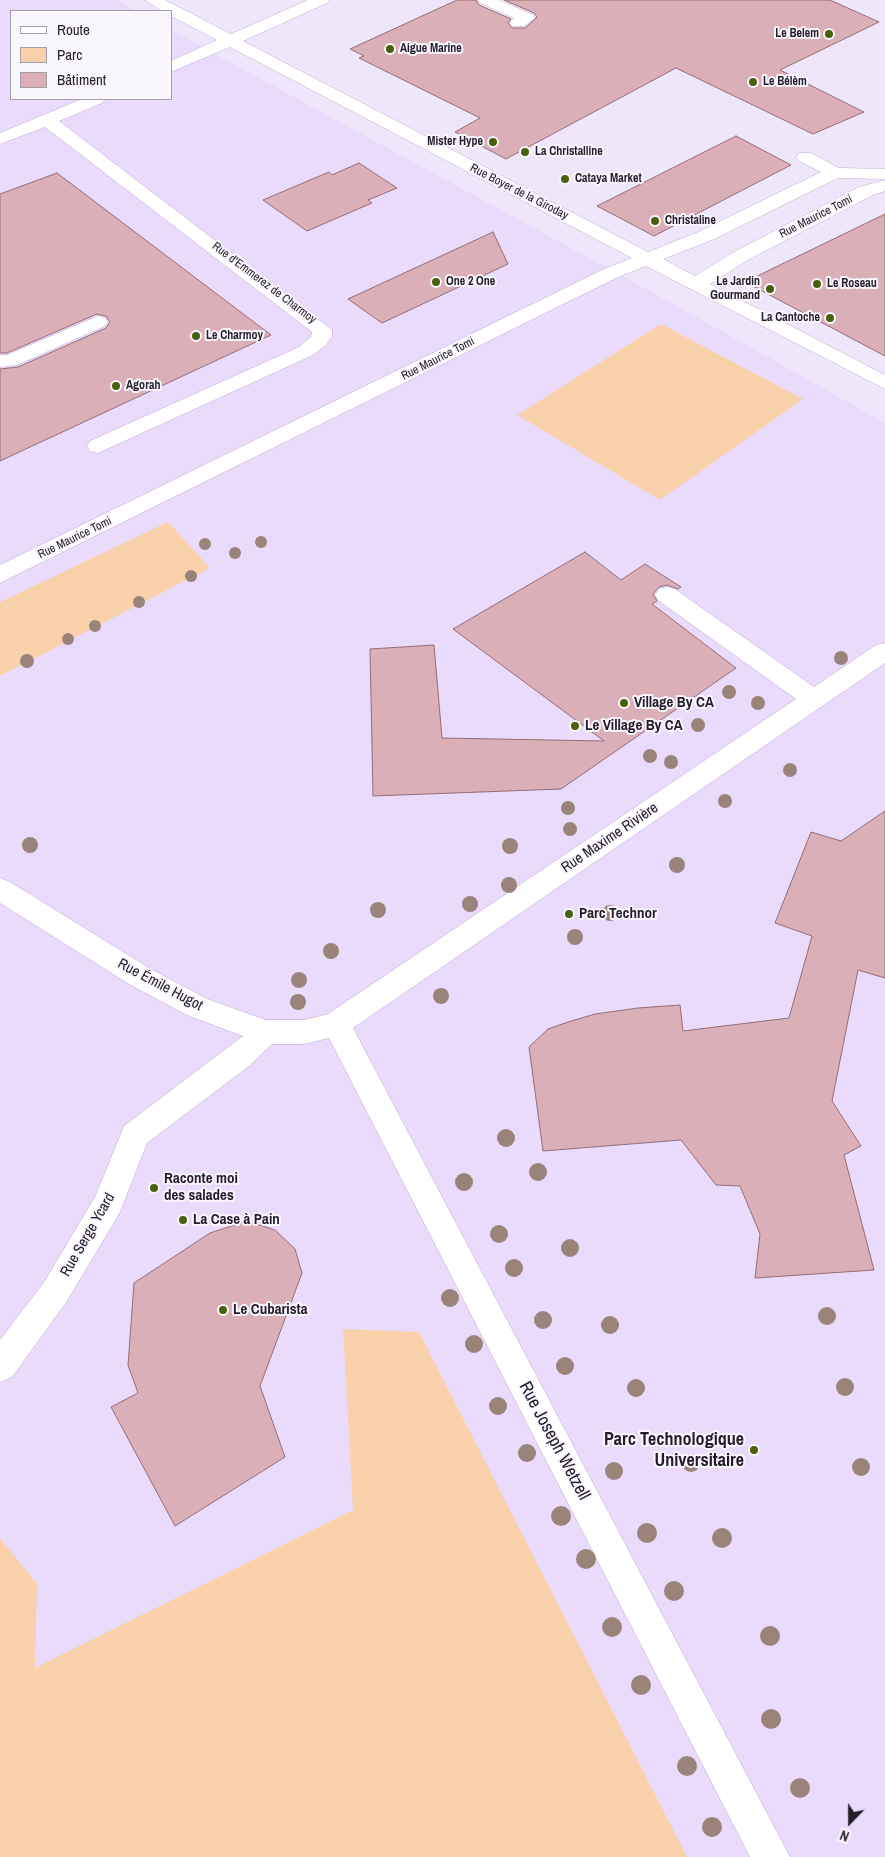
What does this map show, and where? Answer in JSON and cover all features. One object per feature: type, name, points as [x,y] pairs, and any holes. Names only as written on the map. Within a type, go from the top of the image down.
[{"type":"street","name":"Rue Boyer de la Giroday","points":[[153,0],[172,10]]},
{"type":"street","points":[[172,67],[322,0]]},
{"type":"street","points":[[486,0],[527,18],[518,23]]},
{"type":"street","name":"Rue Boyer de la Giroday","points":[[172,10],[697,283],[885,383]]},
{"type":"street","points":[[0,139],[94,100]]},
{"type":"street","name":"Rue d'Emmerez de Charmoy","points":[[46,120],[322,330],[322,336],[319,341],[306,351],[98,446]]},
{"type":"street","points":[[805,157],[836,173]]},
{"type":"street","name":"Rue Maurice Tomi","points":[[0,575],[602,277],[703,237],[836,173],[885,174]]},
{"type":"street","name":"Rue Maurice Tomi","points":[[697,283],[739,257],[866,192],[885,185]]},
{"type":"street","points":[[866,192],[885,204]]},
{"type":"street","points":[[0,361],[10,361],[98,322]]},
{"type":"street","points":[[667,595],[813,700]]},
{"type":"street","name":"Rue Maxime Rivière","points":[[336,1024],[885,652]]},
{"type":"street","name":"Rue Émile Hugot","points":[[0,889],[139,976],[197,1007],[266,1032],[304,1032],[336,1024]]},
{"type":"street","name":"Rue Joseph Wetzell","points":[[336,1024],[771,1857]]},
{"type":"street","name":"Rue Serge Ycard","points":[[0,1366],[56,1291],[109,1202],[134,1135],[239,1057],[266,1032]]},
{"type":"shaded area","name":"Parc Technor","points":[[0,0],[116,0],[135,10],[10,10],[10,100],[172,100],[172,31],[668,301],[885,423],[885,1857],[0,1857]]},
{"type":"green space","points":[[661,324],[803,399],[660,500],[517,415]]},
{"type":"green space","points":[[168,522],[210,568],[0,676],[0,602]]},
{"type":"green space","points":[[343,1329],[419,1332],[687,1857],[0,1857],[0,1538],[37,1584],[35,1668],[353,1510]]},
{"type":"building","points":[[457,0],[476,0],[479,5],[511,19],[508,23],[512,28],[525,28],[537,17],[534,13],[504,0],[830,0],[879,22],[780,70],[864,112],[813,134],[676,68],[506,159],[455,132],[480,118],[359,58],[364,56],[350,49]]},
{"type":"building","points":[[736,136],[791,165],[654,236],[597,206]]},
{"type":"building","points":[[359,163],[397,188],[368,200],[372,203],[307,231],[263,200],[329,172],[332,175]]},
{"type":"building","name":"Le Charmoy","points":[[57,173],[271,335],[0,461],[0,369],[18,367],[106,328],[110,322],[106,316],[97,314],[7,353],[0,353],[0,194]]},
{"type":"building","name":"Le Roseau","points":[[885,214],[885,356],[745,282]]},
{"type":"building","points":[[493,232],[508,264],[382,323],[348,299]]},
{"type":"building","name":"Village By CA","points":[[585,552],[621,580],[645,564],[681,587],[678,589],[667,585],[659,587],[653,594],[657,601],[652,604],[736,668],[561,789],[373,796],[370,649],[434,645],[442,738],[604,741],[453,629]]},
{"type":"building","points":[[885,811],[885,978],[858,970],[832,1101],[861,1146],[844,1155],[874,1270],[755,1278],[760,1234],[740,1186],[716,1185],[681,1140],[543,1151],[529,1047],[548,1029],[595,1014],[638,1008],[680,1005],[683,1031],[789,1018],[812,936],[775,923],[811,832],[841,841]]},
{"type":"building","points":[[247,1221],[275,1230],[295,1249],[302,1273],[260,1386],[285,1457],[175,1526],[111,1407],[138,1393],[128,1365],[134,1283],[210,1233]]},
{"type":"place","name":"Le Belem","points":[[829,34]]},
{"type":"place","name":"Aigue Marine","points":[[390,49]]},
{"type":"place","name":"Le Bélèm","points":[[753,82]]},
{"type":"place","name":"Mister Hype","points":[[493,142]]},
{"type":"place","name":"La Christalline","points":[[525,152]]},
{"type":"place","name":"Cataya Market","points":[[565,179]]},
{"type":"place","name":"Christaline","points":[[655,221]]},
{"type":"place","name":"One 2 One","points":[[436,282]]},
{"type":"place","name":"Le Roseau","points":[[817,284]]},
{"type":"place","name":"Le Jardin Gourmand","points":[[770,289]]},
{"type":"place","name":"La Cantoche","points":[[830,318]]},
{"type":"place","name":"Le Charmoy","points":[[196,336]]},
{"type":"place","name":"Agorah","points":[[116,386]]},
{"type":"place","name":"Village By CA","points":[[624,703]]},
{"type":"place","name":"Le Village By CA","points":[[575,726]]},
{"type":"place","name":"Parc Technor","points":[[569,914]]},
{"type":"place","name":"Raconte moi des salades","points":[[154,1188]]},
{"type":"place","name":"La Case à Pain","points":[[183,1220]]},
{"type":"place","name":"Le Cubarista","points":[[223,1310]]},
{"type":"place","name":"Parc Technologique Universitaire","points":[[754,1450]]}]
